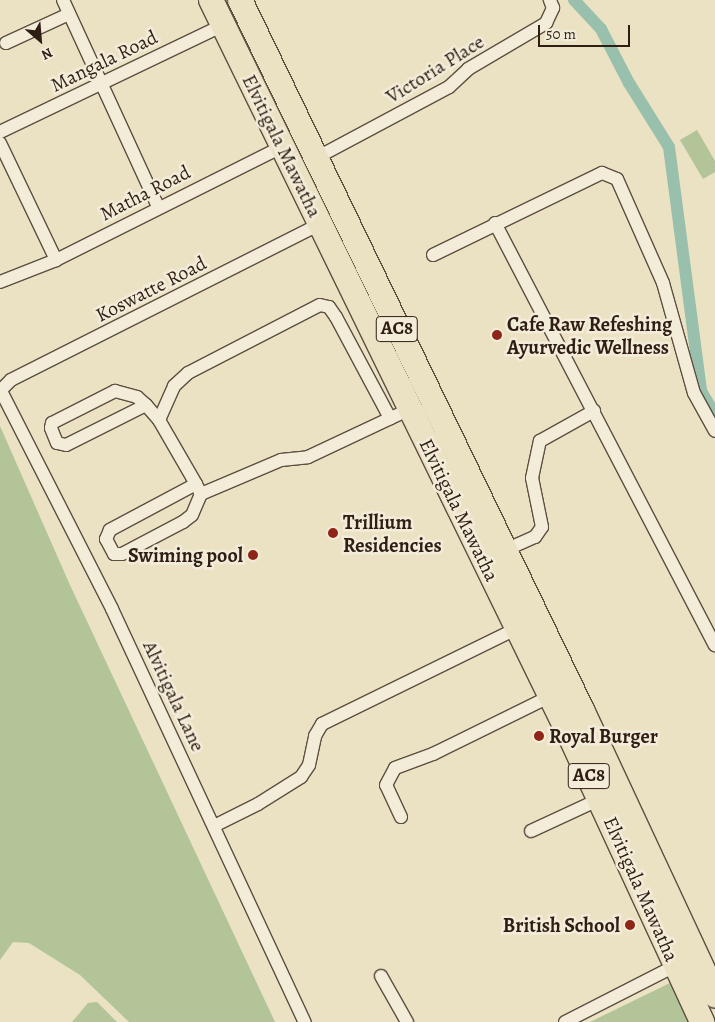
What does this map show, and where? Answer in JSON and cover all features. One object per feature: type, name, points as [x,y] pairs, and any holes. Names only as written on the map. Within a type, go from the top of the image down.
[{"type":"highway","name":"Elvitigala Mawatha","points":[[211,0],[320,224],[400,414],[480,527],[503,551],[582,710],[714,989]]},
{"type":"highway","name":"Elvitigala Mawatha","points":[[240,0],[316,158],[480,527],[516,629],[551,696],[600,799],[702,1022]]},
{"type":"street","points":[[63,0],[158,207]]},
{"type":"street","name":"Victoria Place","points":[[316,158],[448,87],[468,69],[546,23],[553,8],[550,0]]},
{"type":"street","points":[[6,43],[69,14]]},
{"type":"street","name":"Mangala Road","points":[[0,132],[223,25]]},
{"type":"street","name":"Matha Road","points":[[0,282],[56,260],[158,207],[305,135]]},
{"type":"street","points":[[0,143],[56,260]]},
{"type":"street","points":[[433,255],[495,223],[602,174],[617,179],[663,284],[694,393],[715,431]]},
{"type":"street","points":[[495,223],[715,645]]},
{"type":"street","name":"Koswatte Road","points":[[1,390],[11,380],[320,224]]},
{"type":"street","points":[[146,405],[66,445],[57,443],[51,428],[52,423],[114,391],[136,396],[146,405],[159,420],[199,489],[192,515],[183,522],[122,554],[114,554],[106,539],[110,530],[199,489],[281,460],[308,458],[400,414],[329,307],[320,304],[188,373],[174,386],[159,420]]},
{"type":"street","name":"Alvitigala Lane","points":[[1,390],[108,601],[305,1022]]},
{"type":"street","points":[[503,551],[535,537],[542,527],[532,478],[540,441],[594,411]]},
{"type":"street","points":[[214,826],[258,804],[301,777],[309,765],[315,736],[322,724],[516,629]]},
{"type":"street","points":[[401,817],[386,785],[395,768],[433,754],[551,696]]},
{"type":"street","points":[[531,831],[600,799]]},
{"type":"street","points":[[564,1022],[675,966]]},
{"type":"street","points":[[381,976],[407,1022]]},
{"type":"green space","points":[[697,130],[715,161],[715,172],[703,179],[680,140]]},
{"type":"green space","points":[[0,426],[70,585],[275,1022],[129,1022],[80,975],[29,943],[13,942],[0,960]]},
{"type":"green space","points":[[672,982],[691,1022],[590,1022]]},
{"type":"green space","points":[[97,1002],[117,1022],[72,1022],[88,1003]]},
{"type":"waterway","points":[[574,0],[601,29],[629,83],[669,147],[701,391],[715,414]]},
{"type":"place","name":"Cafe Raw Refeshing Ayurvedic Wellness","points":[[497,335]]},
{"type":"place","name":"Trillium Residencies","points":[[333,533]]},
{"type":"place","name":"Swiming pool","points":[[253,555]]},
{"type":"place","name":"Royal Burger","points":[[539,736]]},
{"type":"place","name":"British School","points":[[630,925]]}]
